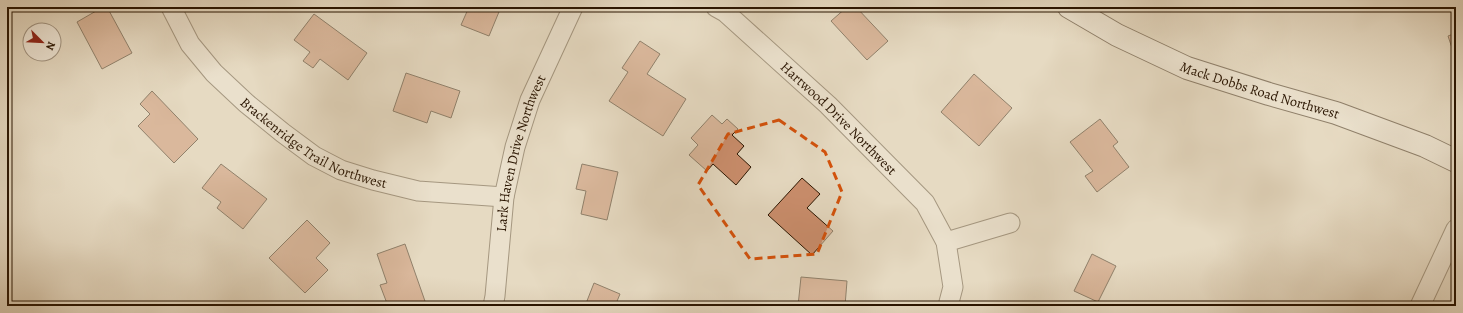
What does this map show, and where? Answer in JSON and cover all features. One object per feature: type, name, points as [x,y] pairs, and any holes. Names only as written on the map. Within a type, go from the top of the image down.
[{"type":"street","name":"Brackenridge Trail Northwest","points":[[171,7],[190,44],[214,73],[246,103],[314,156],[341,170],[418,191],[504,197]]},
{"type":"street","name":"Lark Haven Drive Northwest","points":[[493,306],[504,197],[515,147],[530,100],[573,7]]},
{"type":"street","name":"Hartwood Drive Northwest","points":[[716,7],[725,12],[828,105],[925,203],[946,242],[953,287],[948,306]]},
{"type":"street","name":"Mack Dobbs Road Northwest","points":[[1069,7],[1117,35],[1187,68],[1336,113],[1425,146],[1456,161]]},
{"type":"street","points":[[946,242],[1010,223]]},
{"type":"street","points":[[1420,306],[1456,229]]},
{"type":"highlighted area","points":[[779,120],[825,152],[842,192],[817,254],[750,259],[698,185],[728,134]]},
{"type":"building","points":[[103,7],[107,7],[132,53],[102,69],[77,22]]},
{"type":"building","points":[[469,7],[501,7],[489,36],[461,25]]},
{"type":"building","points":[[847,7],[856,7],[888,41],[867,60],[831,21]]},
{"type":"building","points":[[314,14],[367,53],[348,80],[320,59],[313,68],[303,61],[310,52],[294,40]]},
{"type":"building","points":[[1456,33],[1456,60],[1448,36]]},
{"type":"building","points":[[640,41],[660,54],[647,74],[686,99],[663,136],[609,101],[628,72],[622,68]]},
{"type":"building","points":[[406,73],[460,91],[451,118],[431,111],[427,123],[393,111]]},
{"type":"building","points":[[974,74],[1012,108],[979,146],[941,112]]},
{"type":"building","points":[[152,91],[198,139],[174,163],[138,126],[150,114],[140,104]]},
{"type":"building","points":[[712,115],[722,124],[727,119],[738,129],[732,135],[744,146],[737,154],[751,167],[736,185],[713,164],[707,171],[689,155],[698,145],[691,138]]},
{"type":"building","points":[[1100,119],[1118,142],[1113,146],[1129,167],[1097,192],[1085,176],[1093,171],[1070,142]]},
{"type":"building","points":[[221,164],[267,199],[243,229],[217,208],[221,202],[202,188]]},
{"type":"building","points":[[582,164],[618,172],[607,220],[581,214],[586,191],[576,189]]},
{"type":"building","points":[[802,178],[820,194],[807,208],[833,231],[812,255],[768,215]]},
{"type":"building","points":[[307,220],[330,243],[316,258],[328,270],[305,293],[269,258]]},
{"type":"building","points":[[405,244],[426,304],[419,306],[388,306],[380,285],[387,283],[377,254]]},
{"type":"building","points":[[1092,254],[1116,266],[1098,302],[1074,291]]},
{"type":"building","points":[[801,277],[847,281],[845,306],[798,306]]},
{"type":"building","points":[[594,283],[620,294],[615,306],[585,306]]}]
